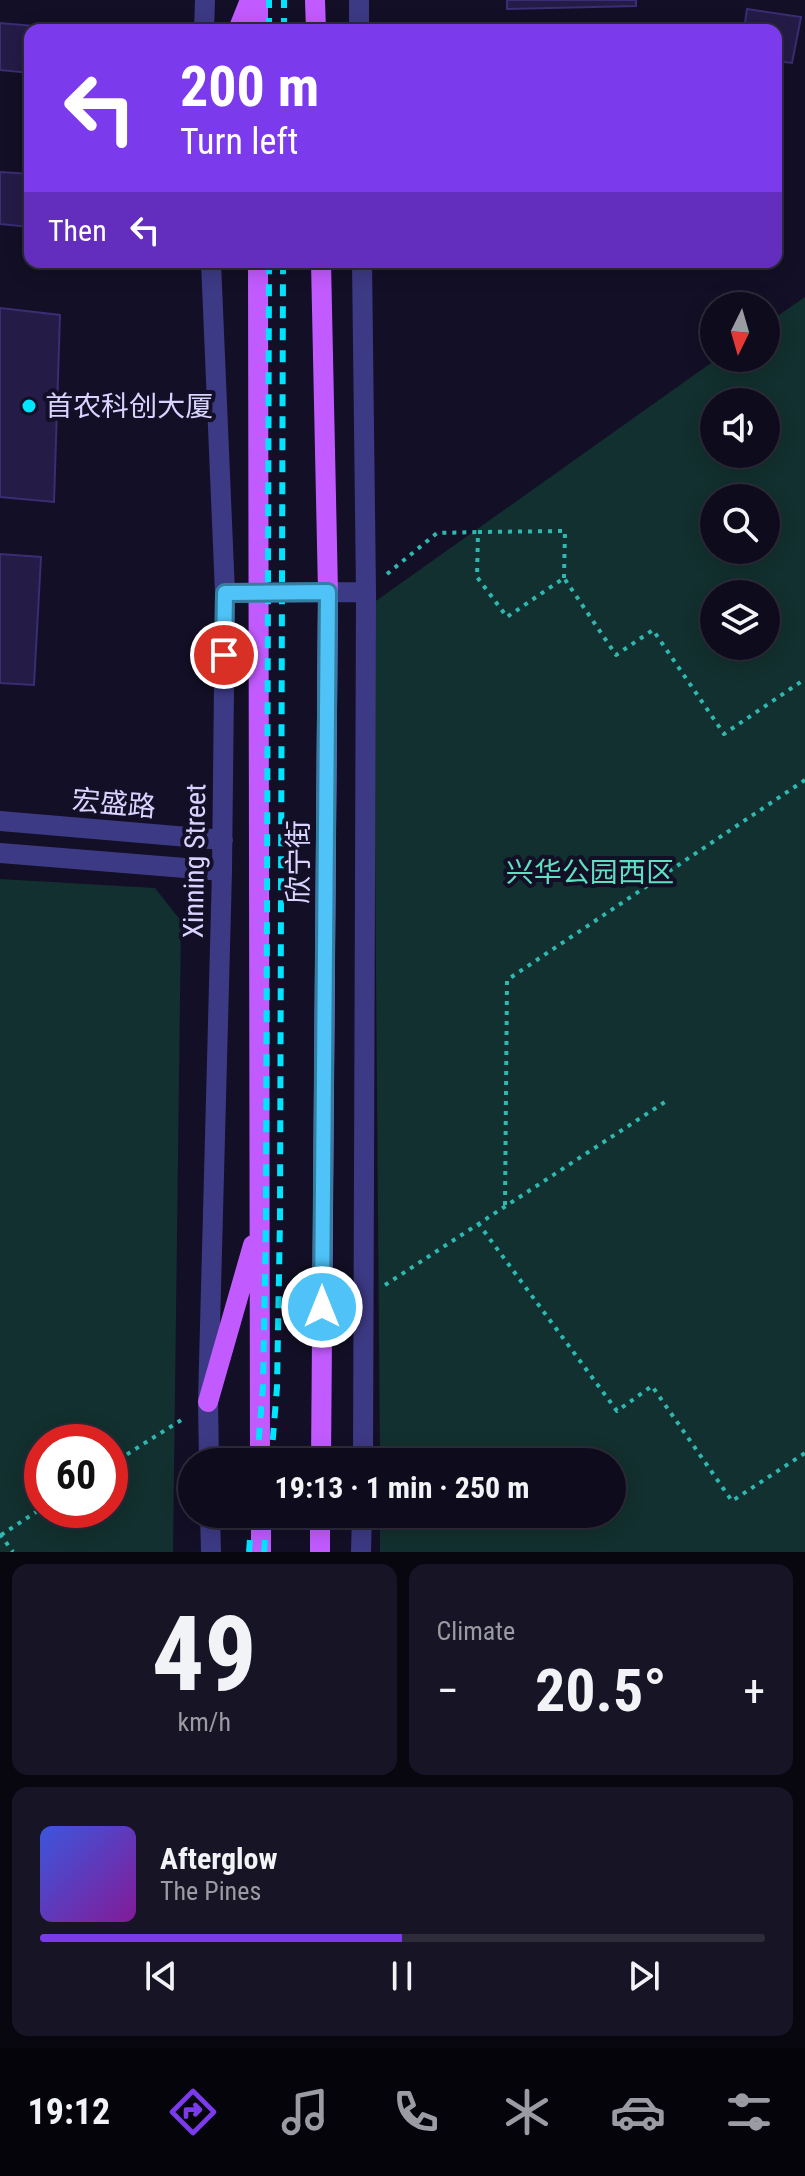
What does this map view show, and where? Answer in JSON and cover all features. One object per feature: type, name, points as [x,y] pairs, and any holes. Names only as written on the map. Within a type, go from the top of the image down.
[{"type":"main road","points":[[240,24],[250,0]]},
{"type":"main road","points":[[258,0],[258,24]]},
{"type":"main road","points":[[315,0],[316,24]]},
{"type":"main road","name":"欣宁街","points":[[258,268],[260,1448]]},
{"type":"main road","name":"欣宁街","points":[[321,268],[328,592],[321,1448]]},
{"type":"main road","points":[[208,1402],[259,1221]]},
{"type":"main road","points":[[261,1528],[261,1552]]},
{"type":"main road","points":[[320,1528],[320,1552]]},
{"type":"street","points":[[204,24],[205,0]]},
{"type":"street","points":[[359,0],[359,24]]},
{"type":"street","name":"Xinning Street","points":[[209,1448],[223,840],[225,593],[211,268]]},
{"type":"street","points":[[362,268],[366,592],[363,1448]]},
{"type":"street","points":[[225,593],[366,592]]},
{"type":"street","name":"宏盛路","points":[[0,821],[223,840]]},
{"type":"street","name":"宏盛路","points":[[0,853],[222,871]]},
{"type":"street","points":[[210,1528],[211,1552]]},
{"type":"street","points":[[361,1552],[362,1528]]},
{"type":"path","points":[[366,592],[437,533],[565,531],[564,578],[616,655],[653,630],[724,734],[805,679]]},
{"type":"path","points":[[478,532],[477,577],[507,617],[564,578]]},
{"type":"path","points":[[505,1205],[507,980],[805,780]]},
{"type":"path","points":[[365,1299],[668,1100]]},
{"type":"path","points":[[478,1223],[617,1411],[652,1386],[732,1501],[805,1453]]},
{"type":"path","points":[[128,1453],[208,1402]]},
{"type":"path","points":[[13,1552],[0,1534],[24,1519]]},
{"type":"green space","name":"兴华公园西区","points":[[805,297],[805,1552],[380,1552],[380,1528],[626,1528],[626,1448],[380,1448],[373,603],[700,371],[780,372],[780,314]]},
{"type":"green space","points":[[0,879],[155,888],[181,921],[173,1552],[0,1552]]},
{"type":"building","points":[[507,0],[636,0],[636,6],[507,9]]},
{"type":"building","points":[[747,9],[801,17],[792,63],[782,62],[782,24],[745,24]]},
{"type":"building","points":[[0,23],[24,25],[24,72],[0,70]]},
{"type":"building","points":[[0,172],[24,174],[24,226],[0,224]]},
{"type":"building","name":"首农科创大厦","points":[[0,308],[60,315],[54,502],[0,497]]},
{"type":"building","points":[[0,554],[41,557],[34,685],[0,683]]},
{"type":"railway","points":[[269,0],[269,24]]},
{"type":"railway","points":[[284,0],[284,24]]},
{"type":"railway","points":[[258,1448],[263,1386],[266,1218],[269,268]]},
{"type":"railway","points":[[272,1448],[277,1387],[280,1219],[283,268]]},
{"type":"railway","points":[[249,1552],[251,1528]]},
{"type":"railway","points":[[264,1552],[266,1528]]},
{"type":"place","name":"首农科创大厦","points":[[29,406]]},
{"type":"route","points":[[224,655],[225,593],[328,592],[322,1307]]}]
